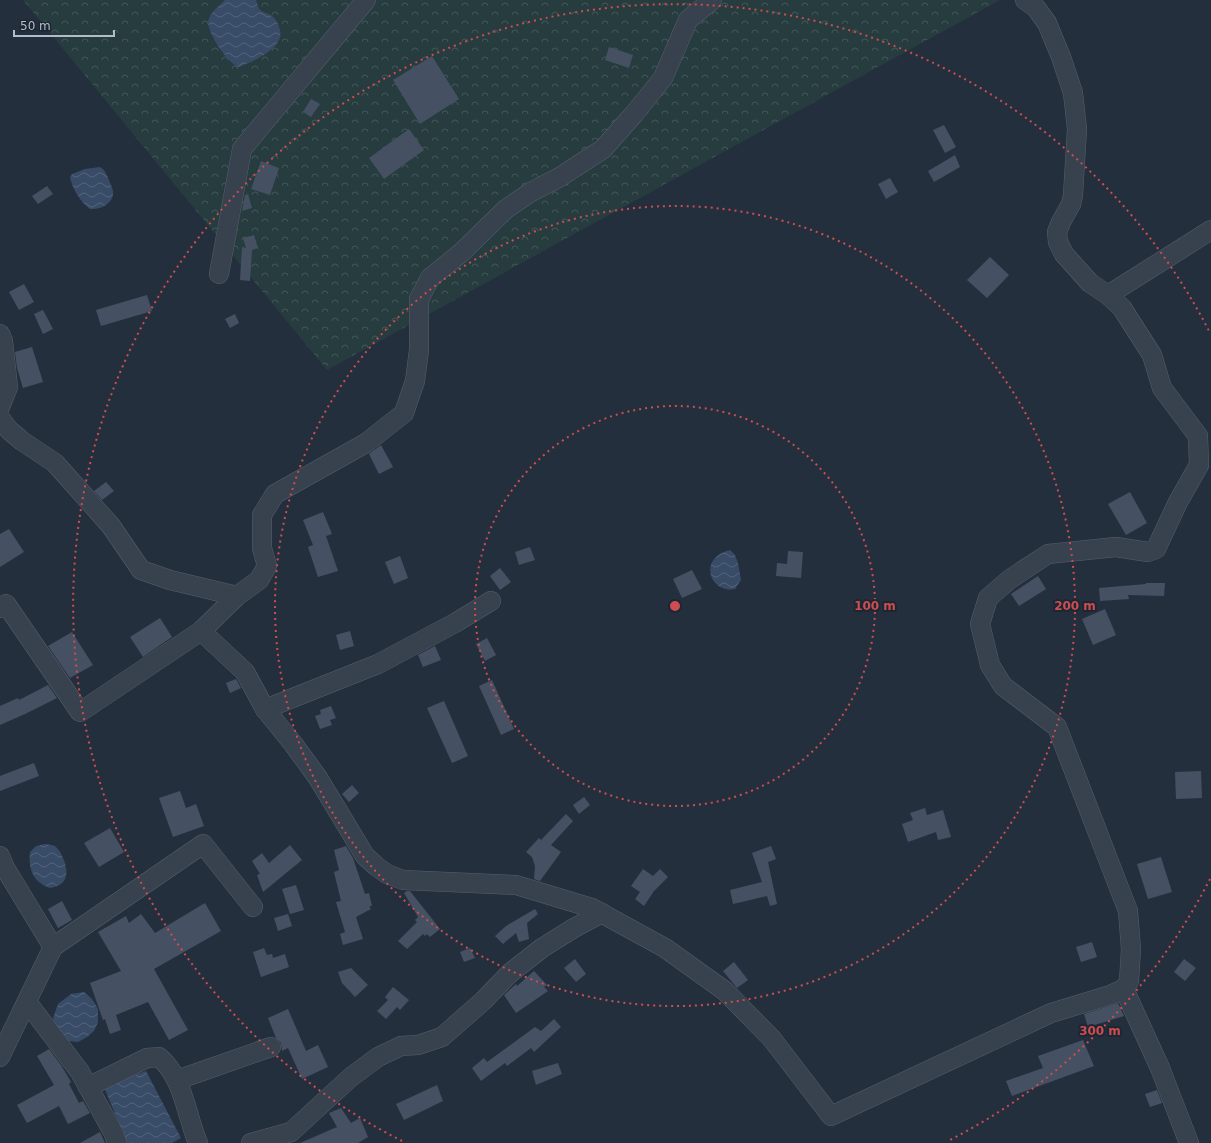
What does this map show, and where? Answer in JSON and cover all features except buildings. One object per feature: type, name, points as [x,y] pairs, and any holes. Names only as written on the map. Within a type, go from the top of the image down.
[{"type":"street","points":[[219,274],[242,149],[366,0]]},
{"type":"street","points":[[0,608],[6,604],[80,712],[201,631],[237,596],[259,580],[267,566],[262,548],[262,515],[275,494],[366,443],[404,413],[415,381],[419,350],[419,299],[430,278],[462,252],[506,209],[531,192],[560,177],[603,149],[663,78],[688,20],[712,0]]},
{"type":"street","points":[[201,631],[245,672],[265,709],[318,778],[365,856],[376,866],[387,874],[404,880],[516,886],[592,908],[602,913],[665,948],[725,991],[772,1039],[831,1116],[1051,1014],[1124,989],[1130,981],[1131,949],[1128,912],[1072,764],[1057,727],[1003,686],[990,665],[980,624],[988,598],[1010,579],[1048,554],[1116,547],[1148,552],[1156,549],[1178,502],[1199,465],[1198,436],[1162,388],[1152,356],[1122,308],[1108,295],[1090,283],[1064,254],[1058,242],[1057,232],[1073,195],[1077,128],[1073,93],[1061,57],[1047,23],[1036,8],[1024,0]]},
{"type":"street","points":[[1108,295],[1211,230]]},
{"type":"street","points":[[0,334],[3,341],[8,388],[0,407]]},
{"type":"street","points":[[0,418],[9,430],[22,441],[55,463],[111,526],[141,570],[170,580],[237,596]]},
{"type":"street","points":[[265,709],[378,664],[450,626],[491,601]]},
{"type":"street","points":[[0,1057],[54,946],[202,844],[253,907]]},
{"type":"street","points":[[0,856],[4,868],[54,946]]},
{"type":"street","points":[[250,1143],[290,1132],[351,1077],[378,1057],[401,1046],[418,1045],[442,1037],[483,1001],[510,973],[542,948],[602,913]]},
{"type":"street","points":[[1124,989],[1160,1068],[1189,1143]]},
{"type":"street","points":[[27,1002],[80,1072],[114,1134],[117,1143]]},
{"type":"street","points":[[177,1080],[271,1047]]},
{"type":"street","points":[[88,1087],[147,1058],[159,1057],[167,1064],[177,1080],[198,1143]]},
{"type":"green space","points":[[23,0],[1000,0],[327,370]]},
{"type":"water","points":[[225,0],[256,0],[259,9],[274,18],[279,27],[279,41],[274,47],[261,57],[239,67],[224,55],[211,34],[209,27],[208,22],[210,16]]},
{"type":"water","points":[[100,167],[105,171],[113,189],[113,196],[109,203],[98,208],[90,209],[77,195],[70,177],[72,174],[85,169]]},
{"type":"water","points":[[730,550],[735,555],[738,563],[741,580],[735,589],[726,589],[719,586],[714,581],[710,567],[713,560],[720,554]]},
{"type":"water","points":[[45,844],[55,846],[58,849],[65,864],[66,870],[65,879],[62,883],[58,886],[50,888],[39,882],[33,874],[30,864],[30,852],[36,846]]},
{"type":"water","points":[[84,992],[92,999],[98,1009],[98,1022],[94,1031],[87,1037],[78,1042],[68,1041],[55,1026],[53,1018],[58,1004],[71,994]]},
{"type":"water","points":[[146,1071],[181,1138],[172,1143],[127,1143],[104,1087]]}]
